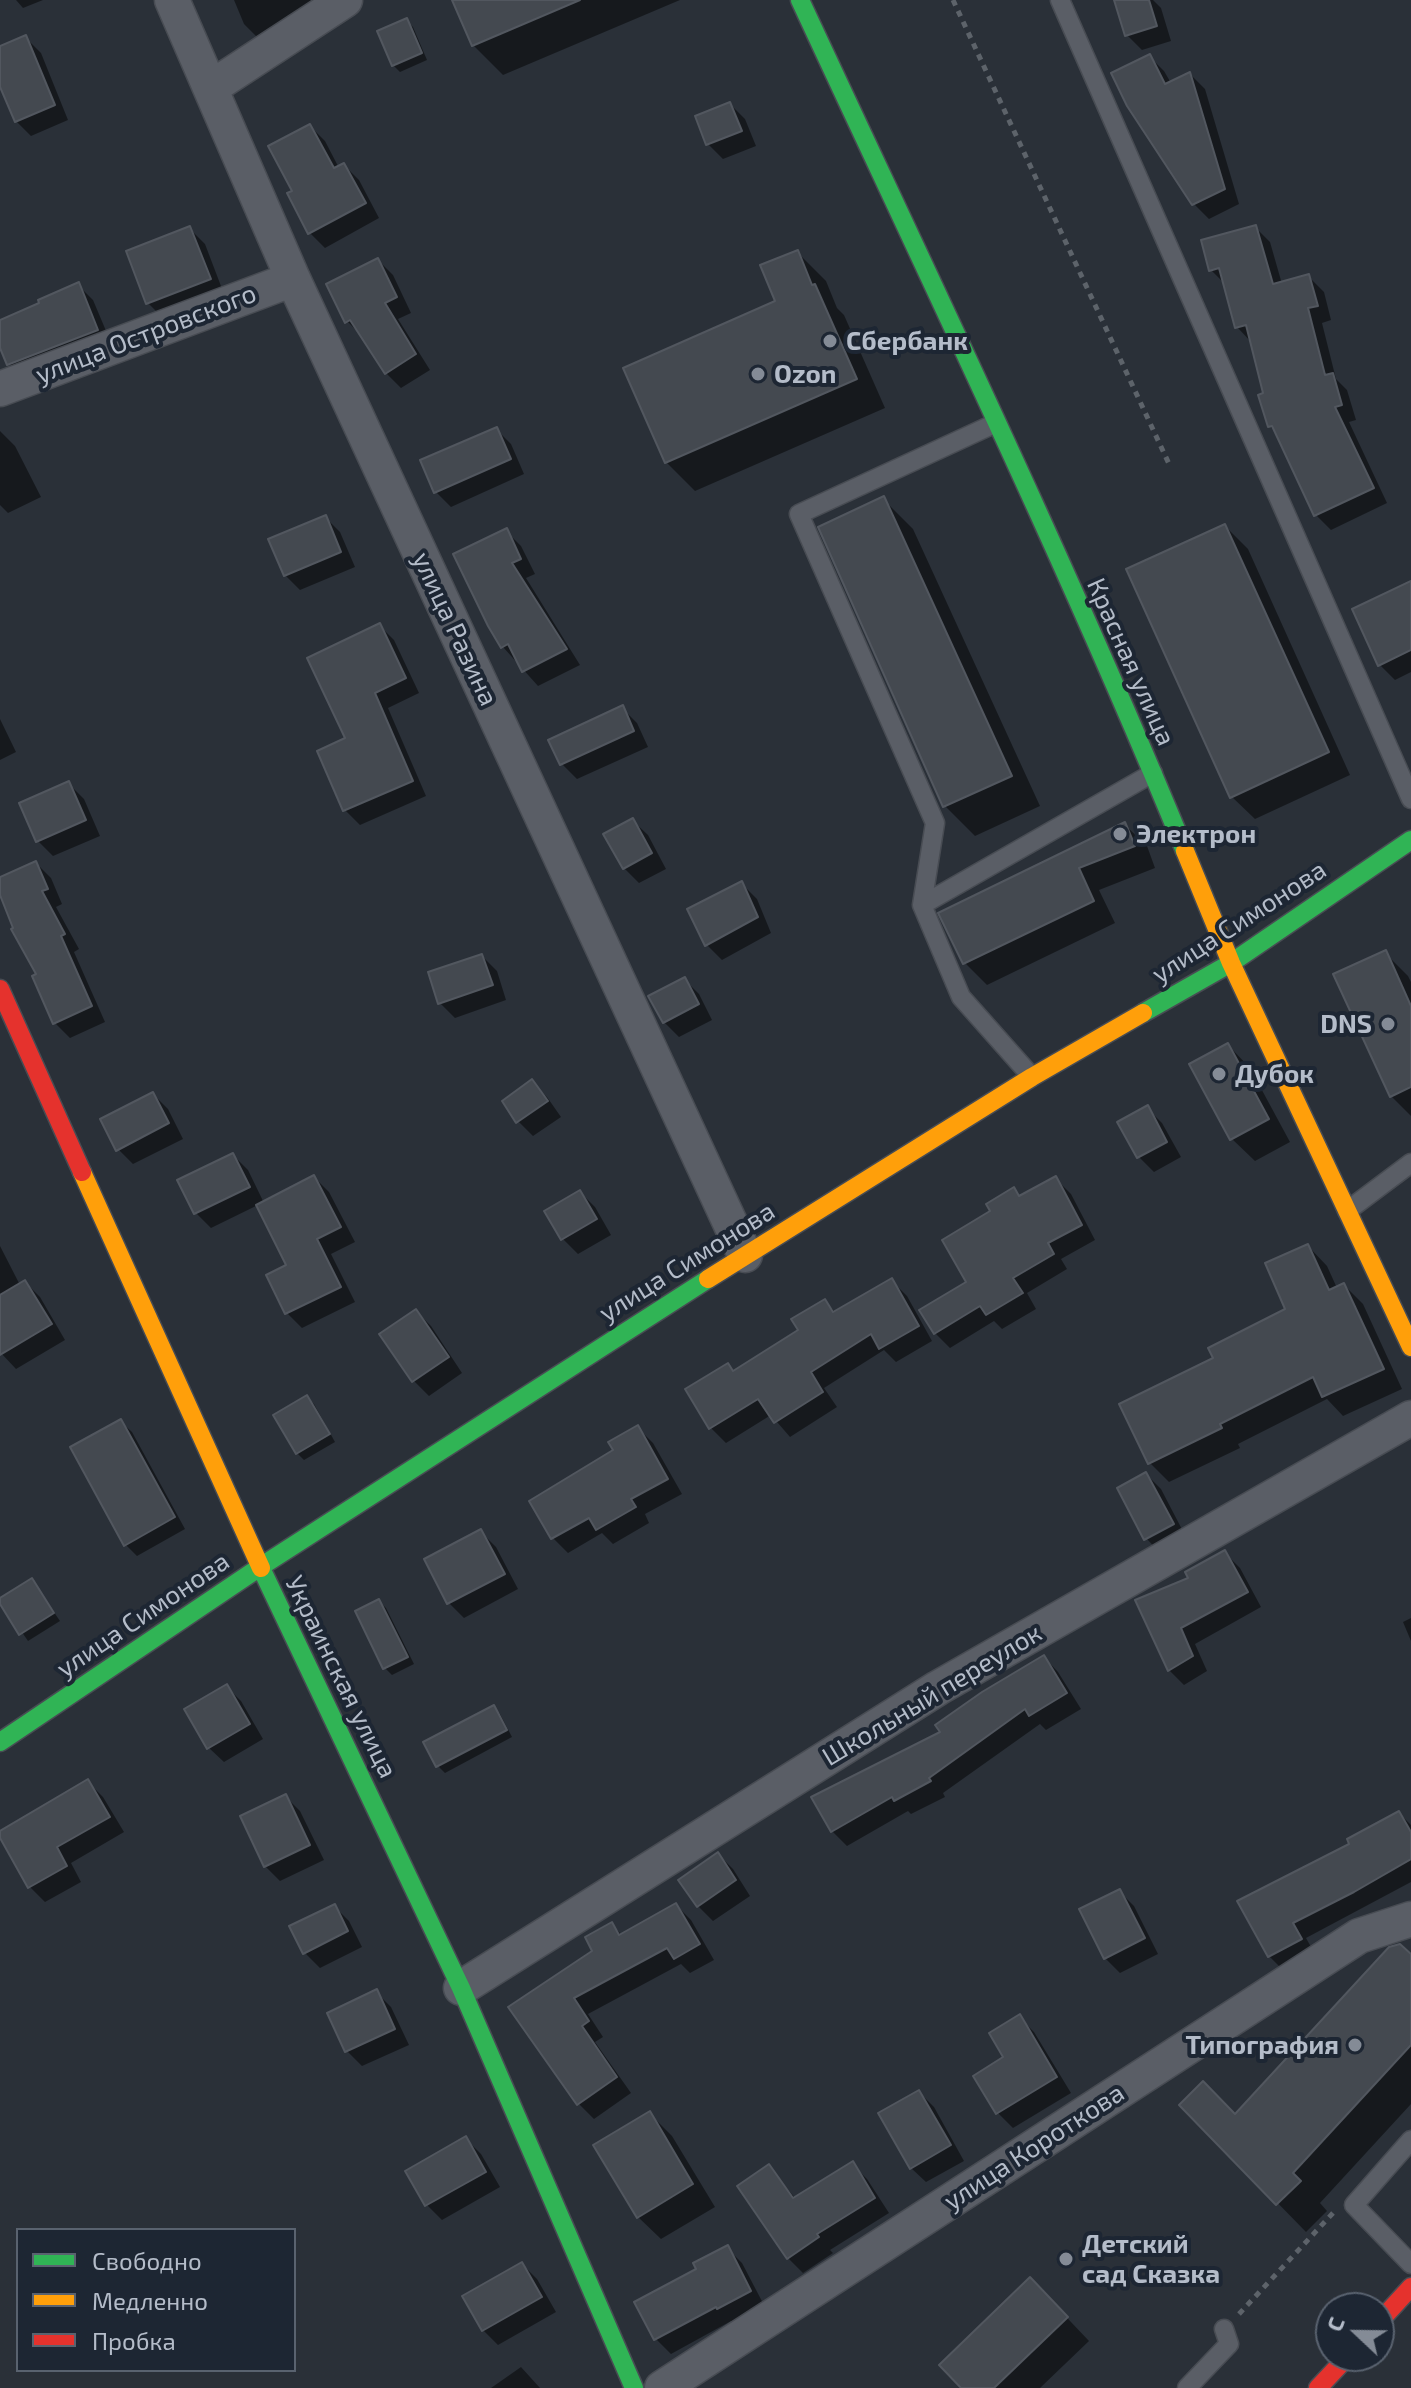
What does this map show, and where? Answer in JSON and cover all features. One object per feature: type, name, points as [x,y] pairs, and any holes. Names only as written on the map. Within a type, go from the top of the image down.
[{"type":"street","name":"улица Разина","points":[[172,0],[293,279],[745,1255]]},
{"type":"street","points":[[212,87],[345,0]]},
{"type":"street","name":"Красная улица","points":[[800,0],[996,423],[1153,773],[1231,963],[1411,1347]]},
{"type":"street","name":"улица Островского","points":[[0,389],[293,279]]},
{"type":"street","name":"улица Симонова","points":[[0,1742],[260,1567],[745,1255],[1032,1077],[1231,963],[1411,840]]},
{"type":"street","name":"Украинская улица","points":[[0,989],[260,1567],[461,1988],[634,2388]]},
{"type":"street","name":"Школьный переулок","points":[[461,1988],[938,1688],[1411,1418]]},
{"type":"street","name":"улица Короткова","points":[[662,2388],[1359,1936],[1411,1919]]},
{"type":"street","points":[[1395,2304],[1411,2287]]},
{"type":"street","points":[[1318,2388],[1333,2372]]},
{"type":"lane","points":[[1060,0],[1411,799]]},
{"type":"lane","points":[[996,423],[799,514],[935,823],[922,905],[961,997],[1032,1077]]},
{"type":"lane","points":[[922,905],[1153,773]]},
{"type":"lane","points":[[1347,1211],[1411,1163]]},
{"type":"lane","points":[[1411,2140],[1354,2205],[1411,2264]]},
{"type":"lane","points":[[1187,2388],[1229,2344],[1224,2329]]},
{"type":"path","points":[[953,0],[1170,466]]},
{"type":"path","points":[[1224,2329],[1336,2211]]},
{"type":"building","points":[[452,0],[580,0],[472,46]]},
{"type":"building","points":[[1114,0],[1149,0],[1157,26],[1125,36]]},
{"type":"building","points":[[407,18],[422,53],[392,66],[377,31]]},
{"type":"building","points":[[26,35],[55,105],[15,122],[0,87],[0,46]]},
{"type":"building","points":[[1150,54],[1165,84],[1190,72],[1225,189],[1192,205],[1127,106],[1111,73]]},
{"type":"building","points":[[730,102],[742,131],[706,145],[695,116]]},
{"type":"building","points":[[310,124],[334,168],[344,163],[366,203],[308,234],[287,193],[292,191],[268,146]]},
{"type":"building","points":[[1256,225],[1273,284],[1309,274],[1318,306],[1308,308],[1325,375],[1333,373],[1342,405],[1335,407],[1374,488],[1314,516],[1272,426],[1268,427],[1258,395],[1263,393],[1246,325],[1235,328],[1219,268],[1209,271],[1201,240]]},
{"type":"building","points":[[190,226],[211,279],[146,304],[126,251]]},
{"type":"building","points":[[798,250],[857,379],[665,463],[623,368],[775,301],[760,265]]},
{"type":"building","points":[[378,258],[397,297],[385,303],[416,354],[385,374],[350,320],[345,323],[326,284]]},
{"type":"building","points":[[79,282],[98,330],[7,365],[0,348],[0,320]]},
{"type":"building","points":[[497,427],[511,459],[434,493],[420,460]]},
{"type":"building","points":[[884,496],[1012,776],[943,807],[818,527]]},
{"type":"building","points":[[326,515],[341,552],[284,576],[268,539]]},
{"type":"building","points":[[1225,524],[1329,752],[1230,798],[1126,569]]},
{"type":"building","points":[[507,528],[521,559],[512,563],[567,649],[522,672],[508,644],[501,648],[488,626],[453,554]]},
{"type":"building","points":[[1411,581],[1411,650],[1378,666],[1352,609]]},
{"type":"building","points":[[380,623],[406,678],[375,693],[413,781],[343,811],[317,751],[345,738],[307,658]]},
{"type":"building","points":[[623,705],[634,731],[560,765],[548,740]]},
{"type":"building","points":[[69,781],[86,820],[36,842],[19,803]]},
{"type":"building","points":[[633,818],[652,853],[623,869],[603,834]]},
{"type":"building","points":[[1125,822],[1135,846],[1079,868],[1094,901],[963,964],[938,913]]},
{"type":"building","points":[[36,861],[48,889],[42,891],[65,934],[61,936],[92,1006],[53,1024],[32,976],[36,974],[11,929],[0,895],[0,877]]},
{"type":"building","points":[[742,881],[758,917],[705,946],[687,909]]},
{"type":"building","points":[[1386,950],[1411,1006],[1411,1087],[1390,1097],[1333,974]]},
{"type":"building","points":[[482,954],[493,985],[438,1004],[428,972]]},
{"type":"building","points":[[685,977],[699,1004],[663,1023],[648,996]]},
{"type":"building","points":[[1228,1043],[1269,1119],[1230,1140],[1189,1064]]},
{"type":"building","points":[[532,1079],[548,1101],[516,1123],[502,1101]]},
{"type":"building","points":[[153,1092],[169,1123],[116,1151],[100,1119]]},
{"type":"building","points":[[1148,1105],[1167,1142],[1137,1158],[1117,1122]]},
{"type":"building","points":[[233,1153],[250,1187],[194,1214],[177,1180]]},
{"type":"building","points":[[314,1175],[341,1227],[317,1239],[341,1287],[285,1314],[266,1275],[286,1265],[256,1205]]},
{"type":"building","points":[[1056,1176],[1082,1225],[1048,1243],[1054,1254],[1013,1278],[1023,1293],[986,1315],[980,1306],[934,1334],[919,1310],[966,1282],[942,1240],[990,1211],[986,1204],[1014,1187],[1019,1196]]},
{"type":"building","points":[[580,1190],[597,1219],[561,1240],[544,1211]]},
{"type":"building","points":[[1308,1244],[1329,1290],[1344,1283],[1384,1369],[1322,1397],[1313,1377],[1220,1424],[1222,1428],[1148,1464],[1119,1404],[1213,1358],[1208,1348],[1285,1309],[1265,1263]]},
{"type":"building","points":[[892,1278],[919,1326],[879,1349],[871,1334],[811,1372],[823,1392],[774,1423],[758,1399],[709,1429],[685,1389],[728,1363],[733,1371],[798,1330],[791,1319],[825,1299],[833,1312]]},
{"type":"building","points":[[25,1280],[52,1324],[0,1355],[0,1295]]},
{"type":"building","points":[[416,1309],[449,1357],[412,1382],[379,1334]]},
{"type":"building","points":[[307,1395],[330,1434],[296,1454],[273,1415]]},
{"type":"building","points":[[121,1419],[175,1517],[124,1546],[70,1447]]},
{"type":"building","points":[[638,1425],[668,1479],[631,1499],[636,1507],[596,1530],[589,1518],[551,1539],[529,1501],[613,1450],[608,1442]]},
{"type":"building","points":[[1146,1472],[1174,1524],[1144,1540],[1117,1488]]},
{"type":"building","points":[[481,1529],[505,1574],[447,1604],[424,1559]]},
{"type":"building","points":[[1225,1550],[1248,1592],[1181,1628],[1193,1656],[1168,1671],[1135,1600],[1188,1578],[1185,1572]]},
{"type":"building","points":[[32,1578],[54,1613],[19,1635],[0,1604],[0,1598]]},
{"type":"building","points":[[379,1599],[408,1657],[383,1669],[355,1611]]},
{"type":"building","points":[[1044,1655],[1067,1693],[1029,1716],[1025,1709],[929,1778],[931,1781],[894,1801],[892,1797],[831,1832],[811,1797],[940,1732],[935,1725]]},
{"type":"building","points":[[227,1684],[250,1724],[207,1749],[184,1709]]},
{"type":"building","points":[[494,1705],[507,1730],[436,1767],[423,1742]]},
{"type":"building","points":[[88,1779],[110,1817],[57,1847],[67,1866],[28,1888],[0,1838],[0,1831]]},
{"type":"building","points":[[286,1794],[310,1845],[264,1867],[240,1816]]},
{"type":"building","points":[[1399,1811],[1411,1832],[1411,1859],[1293,1923],[1302,1939],[1268,1957],[1237,1901],[1349,1844],[1347,1839]]},
{"type":"building","points":[[718,1852],[736,1880],[697,1907],[678,1880]]},
{"type":"building","points":[[1120,1889],[1145,1938],[1104,1959],[1079,1909]]},
{"type":"building","points":[[676,1903],[700,1944],[674,1959],[667,1948],[574,1998],[589,2021],[582,2026],[617,2077],[577,2105],[508,2007],[592,1951],[585,1937],[612,1922],[619,1935]]},
{"type":"building","points":[[335,1904],[348,1931],[303,1954],[289,1926]]},
{"type":"building","points":[[1400,1944],[1411,1954],[1411,2045],[1293,2173],[1301,2181],[1276,2205],[1179,2105],[1203,2081],[1235,2114],[1389,1947]]},
{"type":"building","points":[[377,1989],[395,2029],[345,2052],[327,2013]]},
{"type":"building","points":[[1020,2014],[1057,2077],[996,2114],[973,2076],[1003,2057],[989,2033]]},
{"type":"building","points":[[919,2090],[951,2145],[910,2169],[878,2113]]},
{"type":"building","points":[[650,2111],[693,2184],[637,2218],[593,2145]]},
{"type":"building","points":[[466,2136],[486,2172],[425,2206],[405,2171]]},
{"type":"building","points":[[853,2161],[875,2198],[817,2234],[819,2237],[787,2259],[737,2186],[769,2164],[793,2198]]},
{"type":"building","points":[[728,2245],[751,2291],[654,2340],[634,2302],[696,2269],[693,2263]]},
{"type":"building","points":[[522,2262],[542,2297],[482,2331],[462,2296]]},
{"type":"building","points":[[1030,2277],[1068,2317],[994,2388],[961,2388],[939,2365]]},
{"type":"traffic: fast","points":[[800,0],[1046,530],[1185,851]]},
{"type":"traffic: fast","points":[[1143,1013],[1231,963],[1411,840]]},
{"type":"traffic: fast","points":[[0,1742],[260,1567],[708,1279]]},
{"type":"traffic: fast","points":[[261,1568],[461,1988],[634,2388]]},
{"type":"traffic: slow","points":[[1185,851],[1231,963],[1411,1347]]},
{"type":"traffic: slow","points":[[708,1279],[1032,1077],[1143,1013]]},
{"type":"traffic: slow","points":[[82,1172],[261,1568]]},
{"type":"traffic: jam","points":[[0,989],[82,1172]]},
{"type":"traffic: jam","points":[[1395,2304],[1411,2287]]},
{"type":"traffic: jam","points":[[1318,2388],[1333,2372]]},
{"type":"place","name":"Сбербанк","points":[[830,341]]},
{"type":"place","name":"Ozon","points":[[758,374]]},
{"type":"place","name":"Электрон","points":[[1120,834]]},
{"type":"place","name":"DNS","points":[[1388,1024]]},
{"type":"place","name":"Дубок","points":[[1219,1074]]},
{"type":"place","name":"Типография","points":[[1355,2045]]},
{"type":"place","name":"Детский сад Сказка","points":[[1066,2259]]}]
